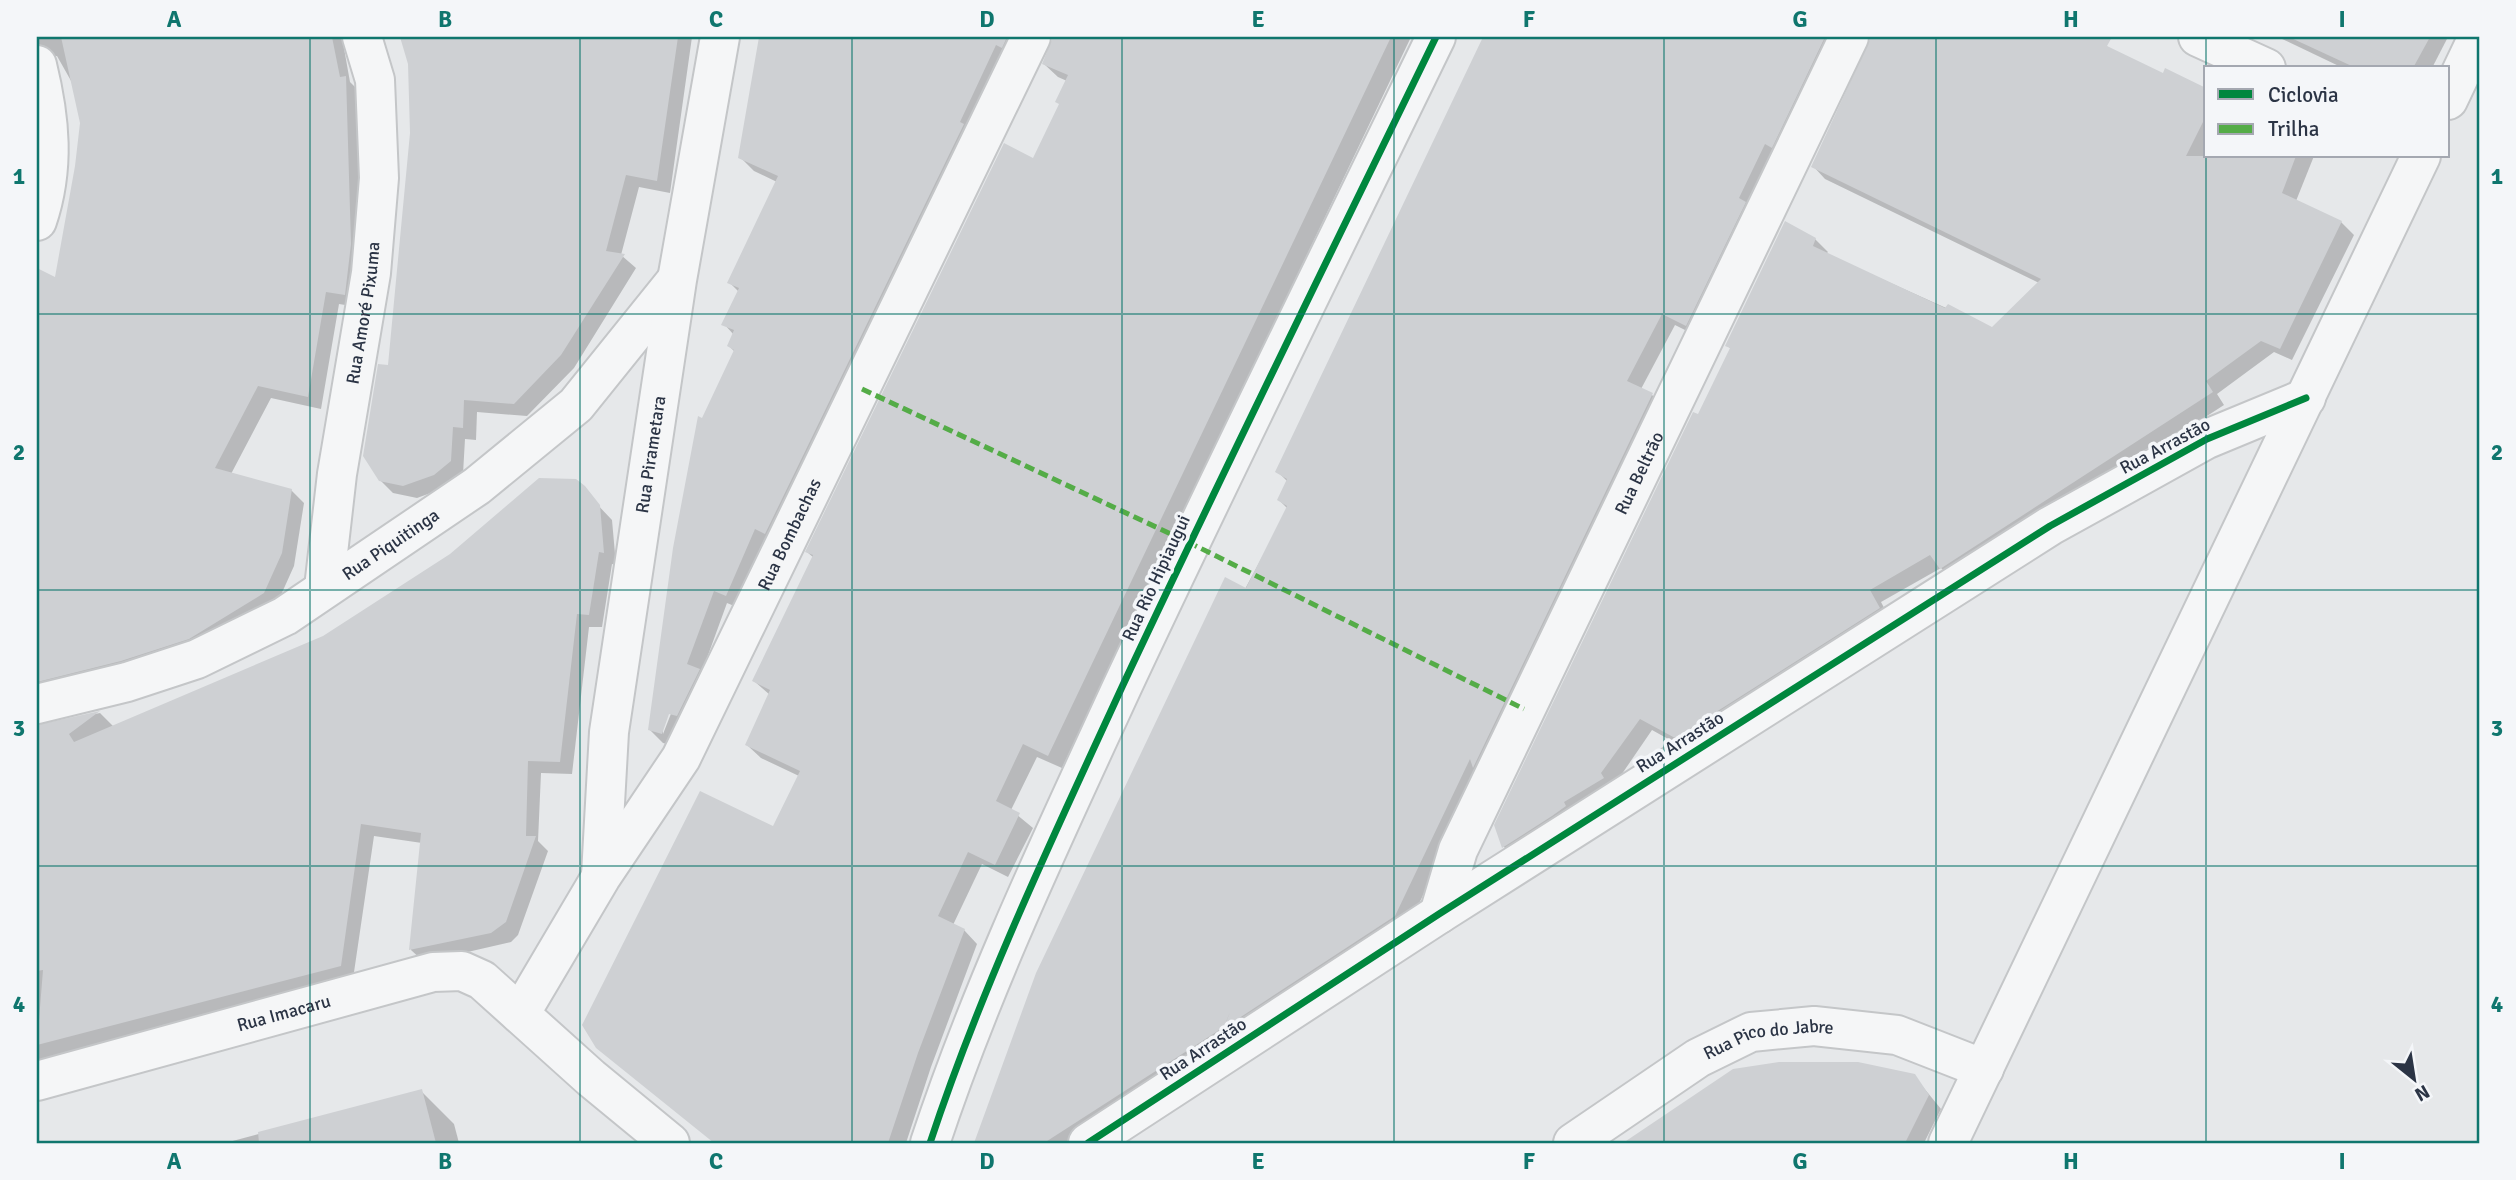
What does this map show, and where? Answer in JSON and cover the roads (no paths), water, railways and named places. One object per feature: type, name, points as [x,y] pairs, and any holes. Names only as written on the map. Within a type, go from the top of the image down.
[{"type":"street","name":"Rua Amoré Pixuma","points":[[324,589],[337,474],[371,273],[379,178],[375,80],[362,37]]},
{"type":"street","name":"Rua Pirametara","points":[[601,877],[609,732],[677,280],[720,37]]},
{"type":"street","name":"Rua Bombachas","points":[[520,1014],[601,877],[681,758],[1031,37]]},
{"type":"street","name":"Rua Rio Hipiaugui","points":[[930,1143],[956,1064],[1020,907],[1189,543],[1436,37]]},
{"type":"street","name":"Rua Beltrão","points":[[1439,914],[1458,850],[1849,37]]},
{"type":"street","points":[[2198,37],[2262,66]]},
{"type":"street","points":[[2450,96],[2478,37]]},
{"type":"street","points":[[37,65],[49,116],[47,192],[37,221]]},
{"type":"street","points":[[1948,1143],[2420,158]]},
{"type":"street","name":"Rua Piquitinga","points":[[37,704],[127,682],[197,659],[285,616],[477,486],[576,405],[677,280]]},
{"type":"street","name":"Rua Arrastão","points":[[1088,1143],[1439,914],[2050,526],[2207,439],[2306,398]]},
{"type":"street","name":"Rua Imacaru","points":[[37,1081],[433,972],[462,971],[482,980],[670,1143]]},
{"type":"street","name":"Rua Pico do Jabre","points":[[1573,1143],[1698,1058],[1751,1032],[1814,1026],[1897,1035],[1984,1069]]}]
